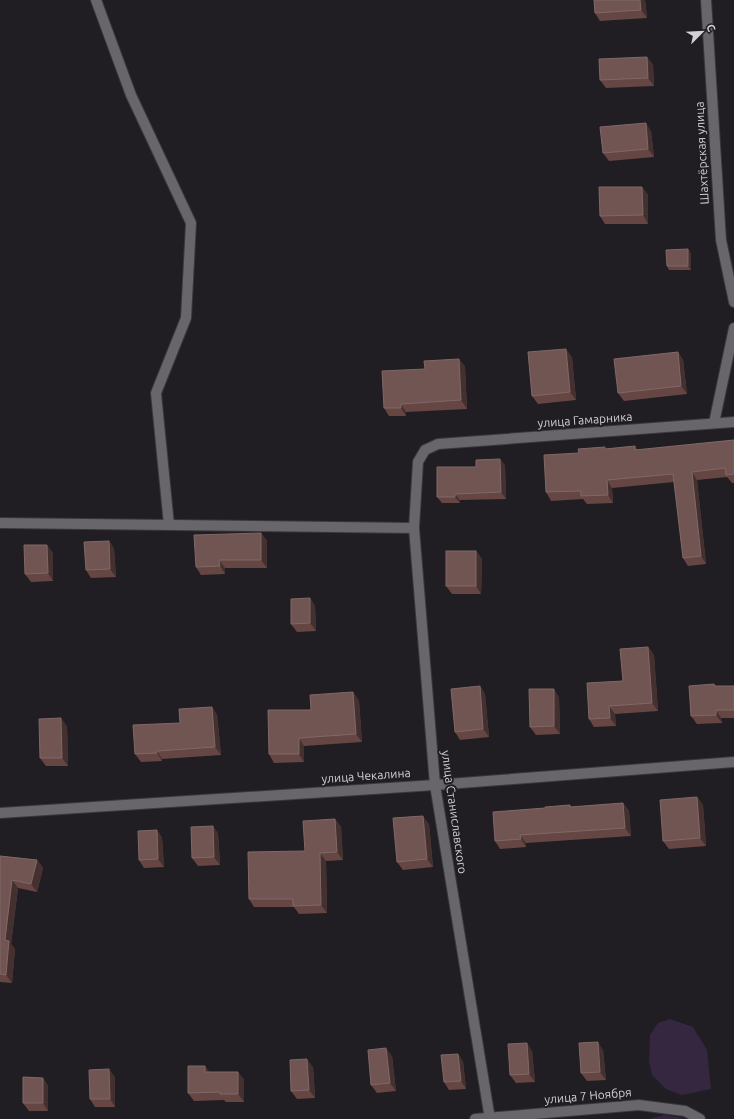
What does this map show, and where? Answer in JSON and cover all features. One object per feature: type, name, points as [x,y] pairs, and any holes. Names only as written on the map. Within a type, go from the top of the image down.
[{"type":"street","points":[[96,0],[131,95],[192,223],[186,318],[156,393],[169,525]]},
{"type":"street","name":"Шахтёрская улица","points":[[706,0],[721,240],[734,302]]},
{"type":"street","points":[[714,424],[734,328]]},
{"type":"street","name":"улица Гамарника","points":[[438,444],[734,422]]},
{"type":"street","name":"улица Станиславского","points":[[438,444],[425,450],[418,462],[414,528],[435,785],[490,1119]]},
{"type":"street","points":[[0,523],[414,528]]},
{"type":"street","name":"улица Чекалина","points":[[0,813],[435,785],[734,762]]},
{"type":"street","name":"улица 7 Ноября","points":[[475,1119],[490,1119],[640,1105],[685,1111],[700,1119]]},
{"type":"shaded area","points":[[670,1019],[693,1027],[707,1050],[711,1089],[682,1095],[666,1089],[652,1075],[649,1061],[650,1035],[658,1023]]},
{"type":"shaded area","points":[[665,1115],[686,1119],[649,1119]]},
{"type":"building","points":[[594,0],[640,0],[641,10],[595,13]]},
{"type":"building","points":[[647,57],[648,78],[600,80],[599,59]]},
{"type":"building","points":[[646,123],[648,149],[603,153],[600,127]]},
{"type":"building","points":[[599,187],[642,187],[643,215],[600,216]]},
{"type":"building","points":[[688,249],[688,266],[667,266],[666,250]]},
{"type":"building","points":[[566,349],[570,392],[532,396],[528,352]]},
{"type":"building","points":[[678,352],[681,386],[618,393],[614,359]]},
{"type":"building","points":[[459,359],[461,400],[401,404],[401,408],[384,408],[382,371],[425,369],[424,361]]},
{"type":"building","points":[[734,440],[734,474],[726,475],[725,468],[692,472],[701,556],[683,558],[673,474],[607,480],[608,495],[581,496],[581,491],[546,492],[544,455],[579,453],[578,449],[605,447],[605,449],[635,446],[635,450]]},
{"type":"building","points":[[500,459],[501,492],[455,494],[455,497],[437,497],[437,467],[476,467],[476,460]]},
{"type":"building","points":[[261,533],[261,560],[219,560],[220,566],[196,567],[194,535]]},
{"type":"building","points":[[109,541],[110,569],[86,570],[84,542]]},
{"type":"building","points":[[24,545],[47,545],[48,573],[25,574]]},
{"type":"building","points":[[446,551],[476,551],[476,586],[446,586]]},
{"type":"building","points":[[310,598],[310,623],[291,624],[291,599]]},
{"type":"building","points":[[648,647],[652,703],[609,706],[610,718],[589,719],[587,683],[623,681],[620,649]]},
{"type":"building","points":[[714,684],[714,686],[734,686],[734,710],[716,710],[716,715],[691,716],[689,686]]},
{"type":"building","points":[[480,686],[483,729],[455,732],[451,689]]},
{"type":"building","points":[[529,689],[554,689],[554,726],[530,727]]},
{"type":"building","points":[[353,692],[356,734],[299,738],[299,754],[269,754],[268,710],[311,710],[310,695]]},
{"type":"building","points":[[212,707],[215,747],[135,754],[133,725],[180,723],[179,709]]},
{"type":"building","points":[[61,718],[62,758],[40,758],[39,719]]},
{"type":"building","points":[[697,797],[700,838],[663,841],[660,800]]},
{"type":"building","points":[[623,803],[625,828],[520,835],[521,839],[495,841],[493,812],[570,805],[570,807]]},
{"type":"building","points":[[423,816],[427,859],[397,862],[393,818]]},
{"type":"building","points":[[335,819],[337,852],[320,853],[321,905],[293,906],[293,899],[249,899],[248,852],[305,851],[303,821]]},
{"type":"building","points":[[213,826],[214,857],[192,858],[191,827]]},
{"type":"building","points":[[157,830],[158,859],[139,860],[138,831]]},
{"type":"building","points":[[0,856],[37,860],[31,884],[12,880],[5,940],[9,941],[6,975],[0,974]]},
{"type":"building","points":[[598,1042],[600,1072],[581,1073],[579,1043]]},
{"type":"building","points":[[527,1043],[529,1074],[510,1075],[508,1044]]},
{"type":"building","points":[[386,1048],[390,1083],[371,1085],[368,1050]]},
{"type":"building","points":[[458,1054],[461,1081],[444,1082],[441,1055]]},
{"type":"building","points":[[307,1059],[309,1090],[291,1091],[290,1060]]},
{"type":"building","points":[[188,1066],[205,1066],[205,1072],[238,1072],[238,1094],[220,1094],[220,1092],[188,1093]]},
{"type":"building","points":[[109,1069],[110,1099],[90,1099],[89,1070]]},
{"type":"building","points":[[23,1077],[43,1078],[43,1103],[23,1103]]}]
